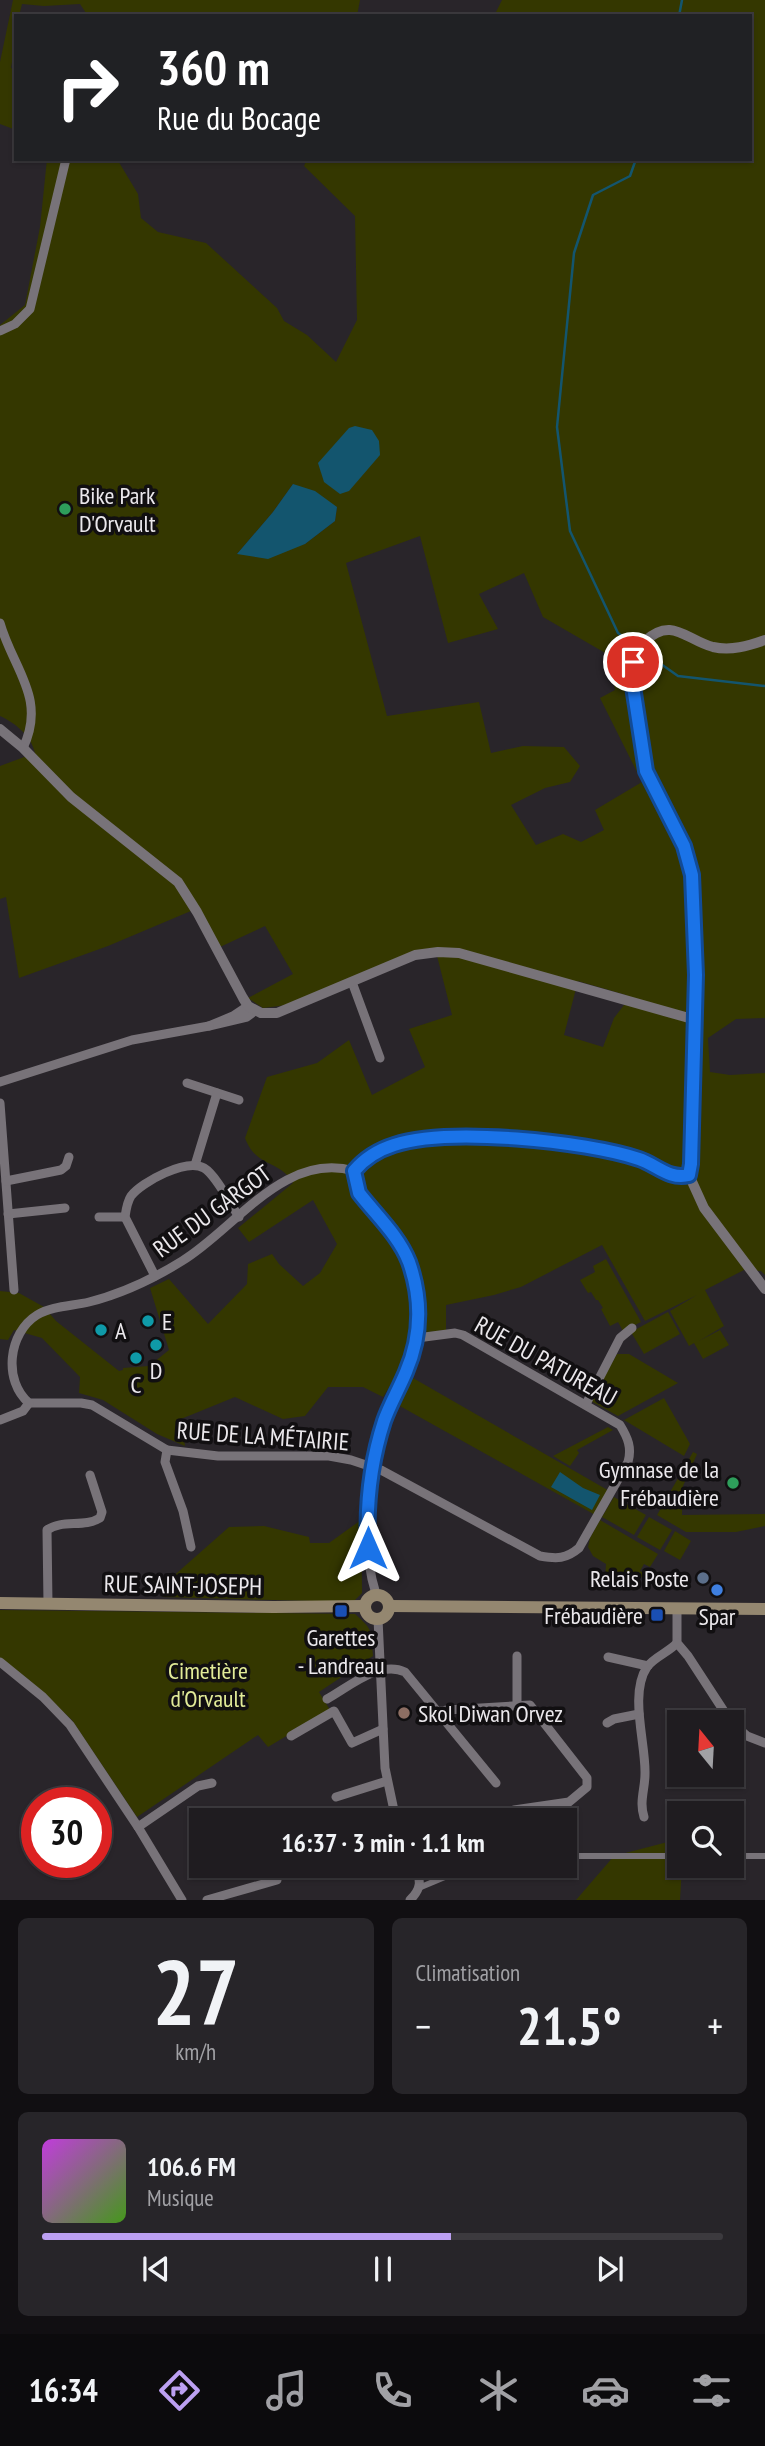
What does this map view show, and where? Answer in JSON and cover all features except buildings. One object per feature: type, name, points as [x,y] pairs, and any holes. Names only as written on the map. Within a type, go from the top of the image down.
[{"type":"main road","points":[[376,1594],[386,1597],[390,1606],[387,1615],[378,1619],[368,1616],[364,1606],[368,1598],[376,1594]]},
{"type":"main road","name":"RUE SAINT-JOSEPH","points":[[0,1603],[364,1606]]},
{"type":"main road","points":[[390,1606],[765,1609]]},
{"type":"street","points":[[0,331],[15,324],[30,309],[66,161]]},
{"type":"street","points":[[0,623],[30,693],[31,726],[23,748]]},
{"type":"street","points":[[765,640],[742,648],[725,648],[711,646],[682,632],[664,630],[638,649],[633,662],[632,680],[646,771],[684,846],[692,875],[696,975],[689,1175],[704,1208],[765,1289]]},
{"type":"street","points":[[0,729],[23,748],[71,797],[178,882],[252,1008]]},
{"type":"street","points":[[0,1082],[132,1040],[209,1026],[252,1008],[270,1014],[288,1010],[415,955],[438,952],[459,953],[695,1020]]},
{"type":"street","points":[[352,982],[380,1058]]},
{"type":"street","points":[[187,1083],[239,1100]]},
{"type":"street","points":[[195,1165],[217,1093]]},
{"type":"street","points":[[0,1104],[14,1290]]},
{"type":"street","points":[[376,1594],[369,1566],[367,1532],[374,1468],[385,1420],[406,1374],[417,1338],[417,1300],[408,1261],[400,1246],[359,1193],[354,1171],[362,1162],[395,1145],[439,1138],[497,1138],[551,1142],[607,1151],[641,1159],[671,1176],[689,1175]]},
{"type":"street","points":[[6,1181],[61,1170],[66,1166],[69,1157]]},
{"type":"street","points":[[155,1276],[125,1217],[130,1198],[135,1192],[171,1169],[195,1165],[210,1173],[239,1217]]},
{"type":"street","name":"RUE DU GARGOT","points":[[29,1403],[23,1398],[15,1379],[12,1357],[15,1343],[36,1315],[125,1290],[155,1276],[184,1260],[287,1179],[300,1172],[331,1167],[354,1171]]},
{"type":"street","points":[[8,1214],[65,1208]]},
{"type":"street","points":[[99,1217],[125,1217]]},
{"type":"street","points":[[586,1404],[620,1338],[632,1328]]},
{"type":"street","name":"RUE DU PATUREAU","points":[[374,1468],[389,1473],[540,1556],[556,1559],[569,1557],[579,1548],[631,1453],[630,1444],[620,1425],[463,1335],[455,1333],[417,1338]]},
{"type":"street","points":[[0,1420],[23,1411],[29,1403]]},
{"type":"street","name":"RUE DE LA MÉTAIRIE","points":[[29,1403],[92,1405],[167,1450],[218,1457],[329,1456],[374,1468]]},
{"type":"street","points":[[167,1450],[166,1462],[183,1511],[191,1547]]},
{"type":"street","points":[[48,1604],[47,1530],[55,1525],[85,1523],[100,1518],[102,1512],[90,1475]]},
{"type":"street","points":[[677,1610],[677,1643],[688,1656],[721,1710]]},
{"type":"street","points":[[378,1619],[387,1781],[393,1808]]},
{"type":"street","points":[[645,1816],[641,1808],[645,1773],[639,1714],[641,1688],[648,1666],[677,1643]]},
{"type":"street","points":[[517,1656],[517,1706]]},
{"type":"street","points":[[608,1657],[648,1666]]},
{"type":"street","points":[[0,1663],[60,1712],[138,1827],[183,1900]]},
{"type":"street","points":[[327,1699],[380,1670],[397,1669],[405,1672],[496,1783]]},
{"type":"street","points":[[438,1712],[530,1705],[588,1782],[587,1787],[569,1802],[528,1808]]},
{"type":"street","points":[[291,1736],[334,1711],[352,1743],[383,1729]]},
{"type":"street","points":[[607,1723],[639,1714]]},
{"type":"street","points":[[744,1734],[765,1743]]},
{"type":"street","points":[[337,1797],[387,1781]]},
{"type":"street","points":[[138,1827],[198,1786],[212,1783]]},
{"type":"street","points":[[577,1856],[667,1856]]},
{"type":"street","points":[[744,1856],[765,1857]]},
{"type":"street","points":[[421,1878],[421,1887]]},
{"type":"street","points":[[410,1900],[421,1887],[442,1878]]},
{"type":"street","points":[[207,1900],[277,1880]]},
{"type":"green space","points":[[13,0],[360,0],[357,14],[87,14],[80,4],[22,4],[20,14],[14,14],[11,68],[14,69],[14,129],[0,124],[0,62]]},
{"type":"green space","points":[[502,0],[765,0],[765,1018],[736,1019],[708,1038],[710,1072],[730,1075],[765,1073],[765,1275],[761,1271],[744,1270],[705,1290],[724,1326],[699,1341],[720,1330],[729,1345],[703,1359],[694,1343],[689,1346],[670,1311],[697,1295],[645,1321],[602,1245],[521,1287],[446,1305],[446,1330],[413,1330],[404,1363],[383,1397],[363,1387],[328,1387],[305,1416],[283,1419],[235,1397],[181,1419],[185,1446],[157,1434],[103,1400],[79,1393],[80,1377],[42,1338],[14,1330],[8,1340],[0,1339],[0,1291],[19,1293],[44,1307],[56,1321],[119,1371],[123,1368],[149,1366],[169,1350],[150,1288],[169,1279],[208,1324],[247,1284],[248,1264],[272,1254],[303,1286],[320,1273],[337,1244],[313,1200],[249,1242],[238,1228],[293,1183],[281,1170],[256,1155],[245,1138],[267,1077],[317,1063],[349,1040],[372,1095],[425,1067],[409,1029],[452,1015],[435,948],[287,1005],[263,1008],[248,998],[293,974],[265,926],[220,947],[198,908],[108,946],[19,978],[6,897],[0,899],[0,766],[35,753],[22,730],[0,716],[0,325],[25,305],[40,227],[47,161],[118,161],[138,194],[141,218],[158,232],[206,243],[277,308],[284,321],[307,335],[336,362],[357,320],[355,216],[304,166],[306,161],[752,161],[752,14],[495,14]],"holes":[[[293,484],[337,507],[335,521],[305,544],[237,554]],[[420,536],[448,643],[498,629],[479,594],[524,573],[543,617],[607,654],[615,690],[600,698],[642,782],[595,810],[604,830],[581,842],[563,834],[536,845],[511,805],[545,788],[570,782],[580,766],[564,747],[523,746],[491,753],[479,702],[387,716],[346,563]],[[578,981],[626,995],[624,1005],[614,1018],[603,1047],[564,1035]]]},
{"type":"green space","points":[[606,1259],[641,1322],[623,1331],[618,1322],[610,1326],[598,1300],[591,1292],[588,1293],[580,1280],[595,1272],[593,1266]]},
{"type":"green space","points":[[668,1312],[680,1334],[644,1354],[631,1332]]},
{"type":"green space","points":[[617,1354],[629,1354],[678,1383],[618,1416],[591,1401]]},
{"type":"green space","points":[[413,1378],[611,1492],[597,1516],[398,1405]]},
{"type":"green space","points":[[664,1398],[690,1444],[684,1456],[624,1420]]},
{"type":"green space","points":[[608,1427],[613,1430],[577,1450],[579,1453],[570,1466],[553,1456]]},
{"type":"green space","points":[[693,1452],[697,1454],[683,1486],[682,1515],[765,1514],[765,1526],[736,1532],[686,1532],[657,1515]]},
{"type":"green space","points":[[614,1497],[646,1515],[634,1535],[602,1517]]},
{"type":"green space","points":[[649,1517],[672,1530],[660,1550],[637,1537]]},
{"type":"green space","points":[[361,1520],[362,1593],[353,1602],[163,1597],[161,1587],[229,1527],[264,1526],[309,1537],[310,1543],[329,1543]]},
{"type":"green space","points":[[600,1520],[658,1554],[650,1567],[644,1564],[640,1571],[651,1577],[647,1583],[646,1577],[605,1578],[606,1564],[593,1556],[588,1547]]},
{"type":"green space","points":[[675,1531],[691,1541],[680,1560],[664,1551]]},
{"type":"green space","name":"Cimetière d'Orvault","points":[[0,1610],[355,1614],[370,1632],[373,1656],[319,1692],[330,1710],[268,1747],[258,1735],[137,1817],[72,1720],[28,1679],[0,1658]]},
{"type":"green space","points":[[667,1842],[667,1878],[681,1878],[680,1900],[576,1900],[614,1856]]},
{"type":"water","points":[[355,426],[372,430],[379,441],[380,455],[349,491],[340,494],[324,482],[318,463],[349,428]]},
{"type":"water","points":[[293,484],[315,491],[337,507],[335,521],[305,544],[268,559],[237,554],[273,512]]},
{"type":"water","points":[[560,1472],[583,1488],[600,1495],[592,1510],[551,1487]]},
{"type":"waterway","points":[[679,14],[682,0]]},
{"type":"waterway","points":[[633,644],[618,633],[570,531],[557,427],[574,253],[593,195],[630,176],[635,161]]},
{"type":"waterway","points":[[644,652],[678,676],[765,686]]},
{"type":"place","name":"Bike Park D'Orvault","points":[[65,509]]},
{"type":"place","name":"E","points":[[148,1321]]},
{"type":"place","name":"A","points":[[101,1330]]},
{"type":"place","name":"D","points":[[156,1345]]},
{"type":"place","name":"C","points":[[136,1358]]},
{"type":"place","name":"Gymnase de la Frébaudière","points":[[733,1483]]},
{"type":"place","name":"Relais Poste","points":[[703,1578]]},
{"type":"place","name":"Spar","points":[[717,1590]]},
{"type":"place","name":"Garettes - Landreau","points":[[341,1611]]},
{"type":"place","name":"Frébaudière","points":[[657,1615]]},
{"type":"place","name":"Skol Diwan Orvez","points":[[404,1713]]},
{"type":"route","points":[[368,1548],[368,1511],[378,1441],[392,1401],[406,1374],[419,1326],[414,1281],[408,1261],[385,1225],[359,1193],[354,1171],[378,1152],[412,1141],[497,1138],[551,1142],[607,1151],[641,1159],[671,1176],[689,1175],[696,975],[692,875],[684,846],[656,796],[646,771],[632,680],[633,662]]}]
